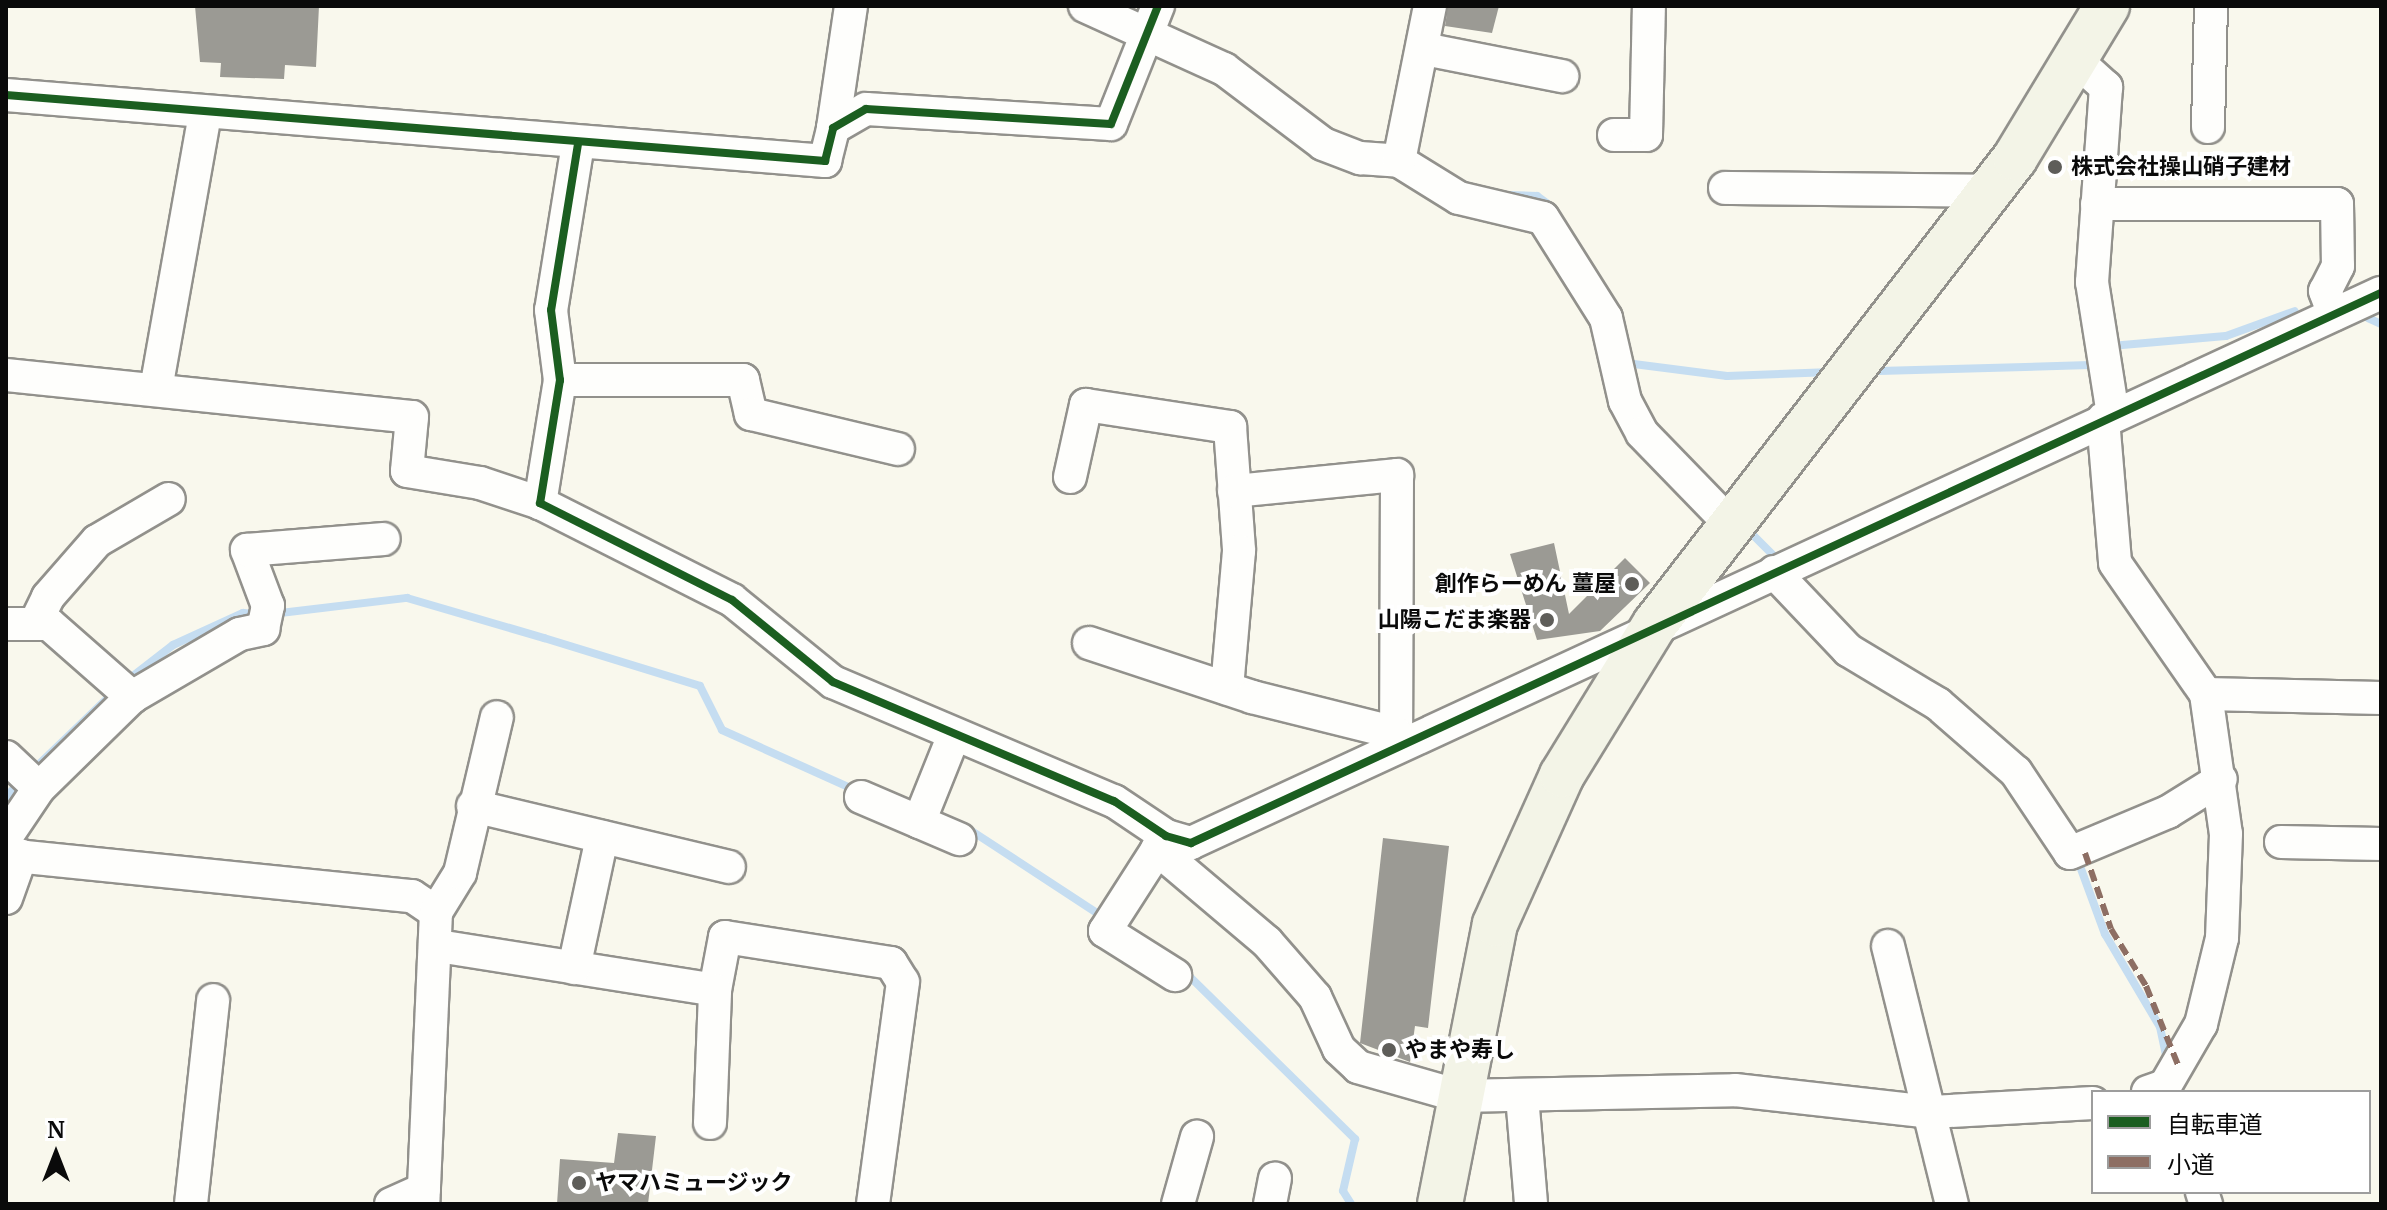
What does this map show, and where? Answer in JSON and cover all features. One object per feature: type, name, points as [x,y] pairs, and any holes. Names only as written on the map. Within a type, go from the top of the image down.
[{"type":"street","points":[[6,95],[205,114],[825,161],[833,128],[851,6]]},
{"type":"street","points":[[1085,6],[1153,19],[1323,144],[1360,158],[1399,161],[1459,198],[1543,218],[1606,318],[1625,401],[1642,433],[1731,525]]},
{"type":"street","points":[[1399,161],[1424,49],[1430,6]]},
{"type":"street","points":[[1614,135],[1646,135],[1649,6]]},
{"type":"street","points":[[1440,1204],[1495,924],[1562,775],[1655,624],[1990,191],[2078,62],[2107,6]]},
{"type":"street","points":[[2208,127],[2211,6]]},
{"type":"street","points":[[833,128],[866,109],[1111,124],[1153,19]]},
{"type":"street","points":[[1424,49],[1562,76]]},
{"type":"street","points":[[2078,62],[2106,87],[2097,204],[2097,346],[2108,417],[2115,563],[2206,694],[2221,779],[2222,938],[2201,1024],[2160,1090]]},
{"type":"street","points":[[156,389],[205,114]]},
{"type":"street","points":[[540,503],[560,380],[551,310],[578,144]]},
{"type":"street","points":[[1725,188],[1990,191]]},
{"type":"street","points":[[2097,204],[2337,204],[2338,266],[2325,291],[2334,314]]},
{"type":"street","points":[[1162,843],[1191,843],[1399,738],[1774,572],[2381,293]]},
{"type":"street","points":[[6,375],[412,417],[407,471],[540,503],[732,600],[833,682],[1114,801],[1267,942],[1315,997],[1339,1049],[1358,1067],[1459,1096],[1735,1090],[1932,1112],[2091,1103]]},
{"type":"street","points":[[560,380],[743,380],[751,414],[898,449]]},
{"type":"street","points":[[1070,477],[1086,405],[1230,427],[1239,551],[1227,688]]},
{"type":"street","points":[[1234,491],[1397,475],[1399,738]]},
{"type":"street","points":[[21,624],[97,541],[169,499]]},
{"type":"street","points":[[6,898],[11,849],[25,775],[124,690],[240,634],[263,629],[268,612],[247,550],[384,539]]},
{"type":"street","points":[[1774,572],[1848,650],[1938,704],[2016,772],[2075,853],[2221,779]]},
{"type":"street","points":[[21,624],[49,624],[124,690]]},
{"type":"street","points":[[1089,643],[1227,688],[1399,738]]},
{"type":"street","points":[[2206,694],[2381,698]]},
{"type":"street","points":[[391,1204],[424,1196],[438,946],[436,912],[460,873],[473,806],[497,717]]},
{"type":"street","points":[[922,814],[954,735]]},
{"type":"street","points":[[861,797],[922,814],[959,839]]},
{"type":"street","points":[[473,806],[729,867]]},
{"type":"street","points":[[574,968],[602,837]]},
{"type":"street","points":[[2281,842],[2381,844]]},
{"type":"street","points":[[1162,843],[1110,922],[1175,975]]},
{"type":"street","points":[[11,849],[412,896],[436,912]]},
{"type":"street","points":[[710,1123],[715,990],[725,937],[891,963],[903,982],[873,1204]]},
{"type":"street","points":[[438,946],[715,990]]},
{"type":"street","points":[[1888,946],[1932,1112],[1952,1204]]},
{"type":"street","points":[[191,1204],[213,1000]]},
{"type":"street","points":[[1522,1096],[1531,1204]]},
{"type":"street","points":[[1178,1204],[1197,1137]]},
{"type":"building","points":[[195,6],[319,6],[316,67],[285,65],[284,79],[220,77],[221,63],[200,62]]},
{"type":"building","points":[[1448,6],[1499,6],[1492,33],[1445,26]]},
{"type":"building","points":[[1554,543],[1569,614],[1625,558],[1650,583],[1600,631],[1537,640],[1510,554]]},
{"type":"building","points":[[1383,838],[1449,846],[1428,1028],[1415,1026],[1410,1062],[1360,1043]]},
{"type":"building","points":[[618,1133],[656,1136],[648,1204],[557,1204],[560,1159],[614,1163]]},
{"type":"waterway","points":[[1509,195],[1537,196],[1552,207]]},
{"type":"waterway","points":[[2111,346],[2226,336],[2295,311]]},
{"type":"waterway","points":[[2368,318],[2381,324]]},
{"type":"waterway","points":[[1626,363],[1727,376],[1832,372]]},
{"type":"waterway","points":[[1879,371],[2090,365]]},
{"type":"waterway","points":[[1751,533],[1772,554]]},
{"type":"waterway","points":[[272,614],[407,598],[544,638],[700,686],[722,730],[857,791]]},
{"type":"waterway","points":[[124,683],[173,645],[243,613],[259,614]]},
{"type":"waterway","points":[[32,771],[114,692]]},
{"type":"waterway","points":[[6,797],[22,780]]},
{"type":"waterway","points":[[964,826],[1106,919]]},
{"type":"waterway","points":[[2077,858],[2105,934],[2160,1027],[2168,1064]]},
{"type":"waterway","points":[[1184,971],[1355,1139],[1343,1191],[1351,1204]]},
{"type":"marked path","points":[[2085,853],[2111,929],[2146,986],[2178,1065]]},
{"type":"cycle path","points":[[6,95],[825,161],[833,128],[866,109],[1111,124],[1158,6]]},
{"type":"cycle path","points":[[578,144],[551,310],[560,380],[540,503],[732,600],[833,682],[1114,801],[1166,836],[1191,843],[2381,293]]},
{"type":"place","name":"株式会社操山硝子建材","points":[[2055,167]]},
{"type":"place","name":"創作らーめん 薑屋","points":[[1632,584]]},
{"type":"place","name":"山陽こだま楽器","points":[[1547,620]]},
{"type":"place","name":"やまや寿し","points":[[1389,1050]]},
{"type":"place","name":"ヤマハミュージック","points":[[579,1183]]}]
